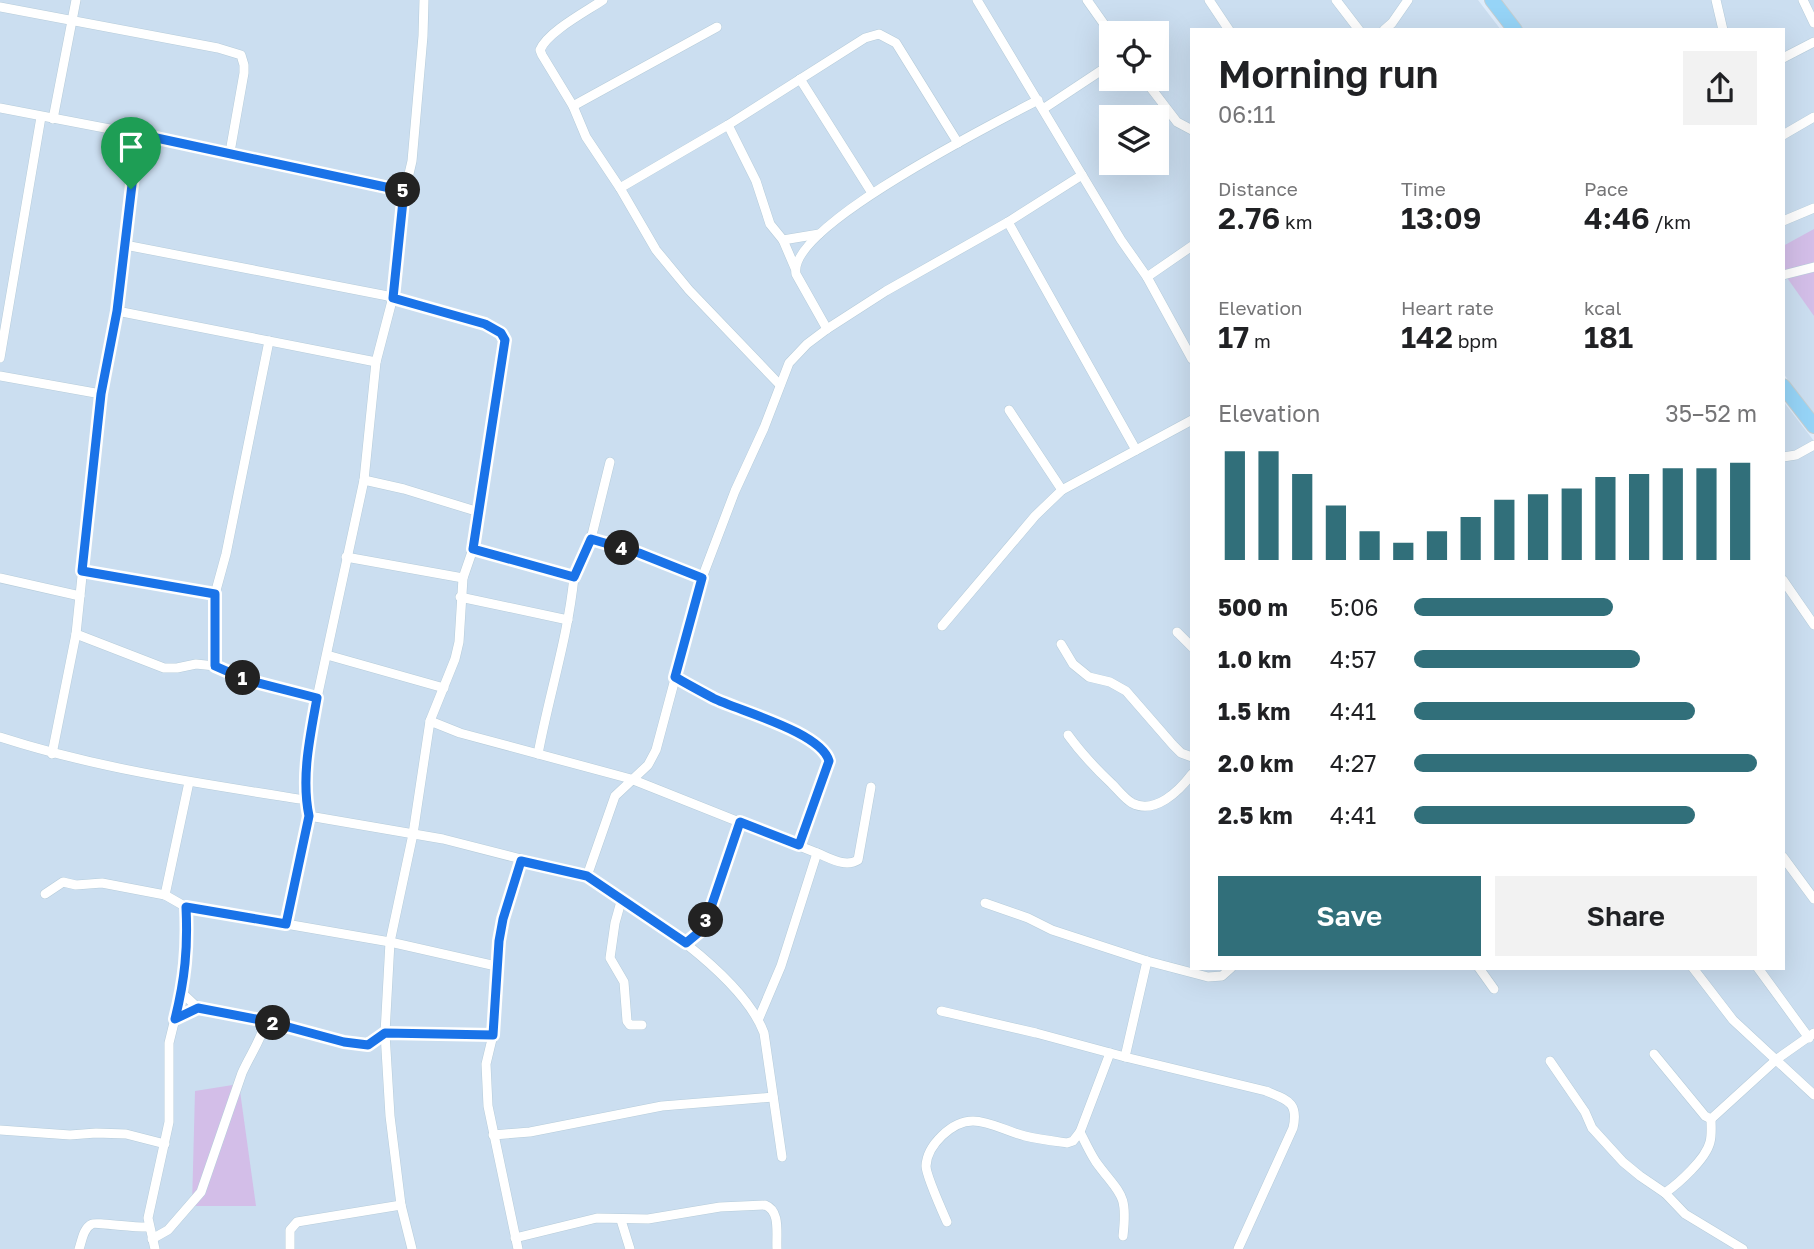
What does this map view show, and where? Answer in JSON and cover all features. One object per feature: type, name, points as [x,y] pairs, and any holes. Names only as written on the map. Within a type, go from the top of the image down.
[{"type":"highway","points":[[1492,0],[1513,28]]},
{"type":"highway","points":[[1785,389],[1814,426]]},
{"type":"street","points":[[53,118],[76,0]]},
{"type":"street","points":[[286,924],[309,816],[306,763],[317,698],[364,480],[376,362],[393,298],[404,191],[412,161],[424,36],[424,0]]},
{"type":"street","points":[[603,0],[565,25],[542,44],[540,50],[573,106],[586,137],[656,250],[672,272],[780,384]]},
{"type":"street","points":[[977,0],[1121,240],[1147,277],[1190,355]]},
{"type":"street","points":[[1087,0],[1102,21]]},
{"type":"street","points":[[1209,0],[1228,28]]},
{"type":"street","points":[[1336,0],[1357,28]]},
{"type":"street","points":[[1386,28],[1408,0]]},
{"type":"street","points":[[1716,0],[1723,28]]},
{"type":"street","points":[[1803,0],[1814,23]]},
{"type":"street","points":[[0,7],[218,48],[241,55],[244,60],[244,74],[230,152]]},
{"type":"street","points":[[573,106],[717,27]]},
{"type":"street","points":[[620,188],[728,125],[865,38],[879,34],[897,43],[958,143]]},
{"type":"street","points":[[1785,57],[1814,42]]},
{"type":"street","points":[[795,268],[803,252],[820,234],[845,211],[872,193],[958,143],[1040,104],[1099,71]]},
{"type":"street","points":[[800,79],[872,193]]},
{"type":"street","points":[[1153,91],[1177,122],[1190,129]]},
{"type":"street","points":[[0,108],[230,152],[404,191]]},
{"type":"street","points":[[0,358],[41,117]]},
{"type":"street","points":[[1785,134],[1814,117]]},
{"type":"street","points":[[728,125],[756,181],[770,224],[783,240],[796,274],[827,329]]},
{"type":"street","points":[[52,754],[76,634],[101,394],[117,311],[138,134]]},
{"type":"street","points":[[587,876],[608,809],[615,796],[648,765],[656,750],[702,578],[789,363],[797,353],[827,329],[886,291],[1007,222],[1082,175]]},
{"type":"street","points":[[1785,220],[1814,208]]},
{"type":"street","points":[[1007,222],[1136,450]]},
{"type":"street","points":[[783,240],[820,234]]},
{"type":"street","points":[[125,245],[393,298],[485,324],[501,333],[505,340],[473,549],[460,597],[459,642],[430,722],[413,834],[390,942],[385,1033],[390,1116],[401,1205],[412,1249]]},
{"type":"street","points":[[1147,277],[1190,247]]},
{"type":"street","points":[[1785,274],[1814,267]]},
{"type":"street","points":[[117,311],[376,362]]},
{"type":"street","points":[[215,666],[215,594],[226,554],[269,341]]},
{"type":"street","points":[[0,376],[101,394]]},
{"type":"street","points":[[1009,410],[1062,490]]},
{"type":"street","points":[[942,626],[1035,516],[1062,490],[1190,421]]},
{"type":"street","points":[[1785,457],[1796,455],[1814,445]]},
{"type":"street","points":[[538,754],[568,620],[574,577],[591,539],[610,462]]},
{"type":"street","points":[[364,480],[479,512]]},
{"type":"street","points":[[591,539],[639,553],[702,578]]},
{"type":"street","points":[[473,549],[574,577]]},
{"type":"street","points":[[346,557],[463,578]]},
{"type":"street","points":[[82,571],[215,594]]},
{"type":"street","points":[[0,578],[80,596]]},
{"type":"street","points":[[1785,583],[1814,625]]},
{"type":"street","points":[[460,597],[478,603],[568,620]]},
{"type":"street","points":[[1177,632],[1190,645]]},
{"type":"street","points":[[76,634],[164,668],[196,664],[215,666],[247,680],[317,698]]},
{"type":"street","points":[[1061,644],[1073,664],[1089,677],[1110,682],[1126,691],[1173,745],[1181,753],[1190,756]]},
{"type":"street","points":[[327,655],[444,688]]},
{"type":"street","points":[[675,677],[713,698],[797,732],[826,753],[829,761],[799,845]]},
{"type":"street","points":[[430,722],[460,733],[631,779],[845,863],[858,860],[871,787]]},
{"type":"street","points":[[1068,735],[1090,764],[1132,803],[1146,807],[1170,798],[1190,776]]},
{"type":"street","points":[[0,737],[52,754],[189,782],[306,800]]},
{"type":"street","points":[[165,895],[189,782]]},
{"type":"street","points":[[309,816],[443,839],[587,876],[686,943],[746,1000],[759,1018],[764,1032],[782,1157]]},
{"type":"street","points":[[686,943],[704,928],[740,822]]},
{"type":"street","points":[[759,1018],[781,966],[817,853]]},
{"type":"street","points":[[1785,860],[1814,899]]},
{"type":"street","points":[[517,1249],[488,1106],[486,1064],[493,1035],[496,966],[503,919],[521,861]]},
{"type":"street","points":[[45,894],[63,883],[102,883],[165,895],[186,907],[390,942],[496,966]]},
{"type":"street","points":[[622,898],[610,958],[624,982],[627,1021],[630,1025],[642,1025]]},
{"type":"street","points":[[985,903],[1028,918],[1052,930],[1147,961],[1208,977],[1222,976],[1229,970]]},
{"type":"street","points":[[155,1249],[148,1218],[171,1108],[169,1043],[181,992],[188,943],[186,907]]},
{"type":"street","points":[[1125,1057],[1147,961]]},
{"type":"street","points":[[1480,970],[1494,989]]},
{"type":"street","points":[[1695,970],[1733,1020],[1814,1095]]},
{"type":"street","points":[[1665,1193],[1703,1156],[1710,1142],[1711,1119],[1777,1059],[1811,1035],[1760,970]]},
{"type":"street","points":[[181,992],[198,1008],[266,1021],[344,1042],[368,1045],[385,1033],[493,1035]]},
{"type":"street","points":[[175,1019],[198,1008]]},
{"type":"street","points":[[941,1010],[1266,1091],[1288,1100],[1294,1108],[1293,1128],[1238,1249]]},
{"type":"street","points":[[152,1239],[168,1230],[201,1192],[242,1073],[261,1039],[266,1021]]},
{"type":"street","points":[[947,1222],[929,1180],[926,1166],[939,1138],[952,1128],[974,1121],[1026,1136],[1067,1143],[1073,1141],[1080,1132],[1110,1053]]},
{"type":"street","points":[[1654,1054],[1705,1116],[1711,1119]]},
{"type":"street","points":[[1550,1061],[1585,1112],[1592,1128],[1640,1176],[1665,1193],[1685,1214],[1743,1249]]},
{"type":"street","points":[[493,1135],[530,1132],[662,1106],[773,1097]]},
{"type":"street","points":[[0,1130],[34,1134],[126,1134],[165,1144]]},
{"type":"street","points":[[1080,1132],[1095,1160],[1118,1188],[1125,1214],[1123,1236]]},
{"type":"street","points":[[290,1249],[290,1230],[297,1222],[401,1205]]},
{"type":"street","points":[[515,1238],[597,1219],[649,1219],[720,1207],[765,1205],[772,1208],[776,1214],[777,1249]]},
{"type":"street","points":[[621,1220],[630,1249]]},
{"type":"street","points":[[79,1249],[84,1232],[95,1222],[126,1228],[149,1227]]},
{"type":"shaded area","points":[[0,0],[1478,0],[1499,28],[1190,28],[1190,970],[1785,970],[1785,404],[1814,441],[1814,1249],[0,1249]]},
{"type":"shaded area","points":[[1500,0],[1814,0],[1814,415],[1785,376],[1785,28],[1521,28]]},
{"type":"shaded area","points":[[1814,229],[1814,316],[1785,275],[1785,245]]},
{"type":"shaded area","points":[[239,1084],[256,1206],[192,1206],[195,1091]]},
{"type":"route","points":[[138,134],[404,191],[393,298],[485,324],[495,328],[505,340],[473,549],[574,577],[591,539],[639,553],[702,578],[675,677],[713,698],[797,732],[826,753],[829,761],[799,845],[740,822],[701,932],[686,943],[587,876],[521,861],[499,941],[493,1035],[385,1033],[368,1045],[344,1042],[266,1021],[198,1008],[175,1019],[185,978],[188,943],[186,907],[286,924],[309,816],[306,763],[317,698],[247,680],[215,666],[215,594],[82,571],[101,394],[117,311],[131,189],[138,134]]}]
